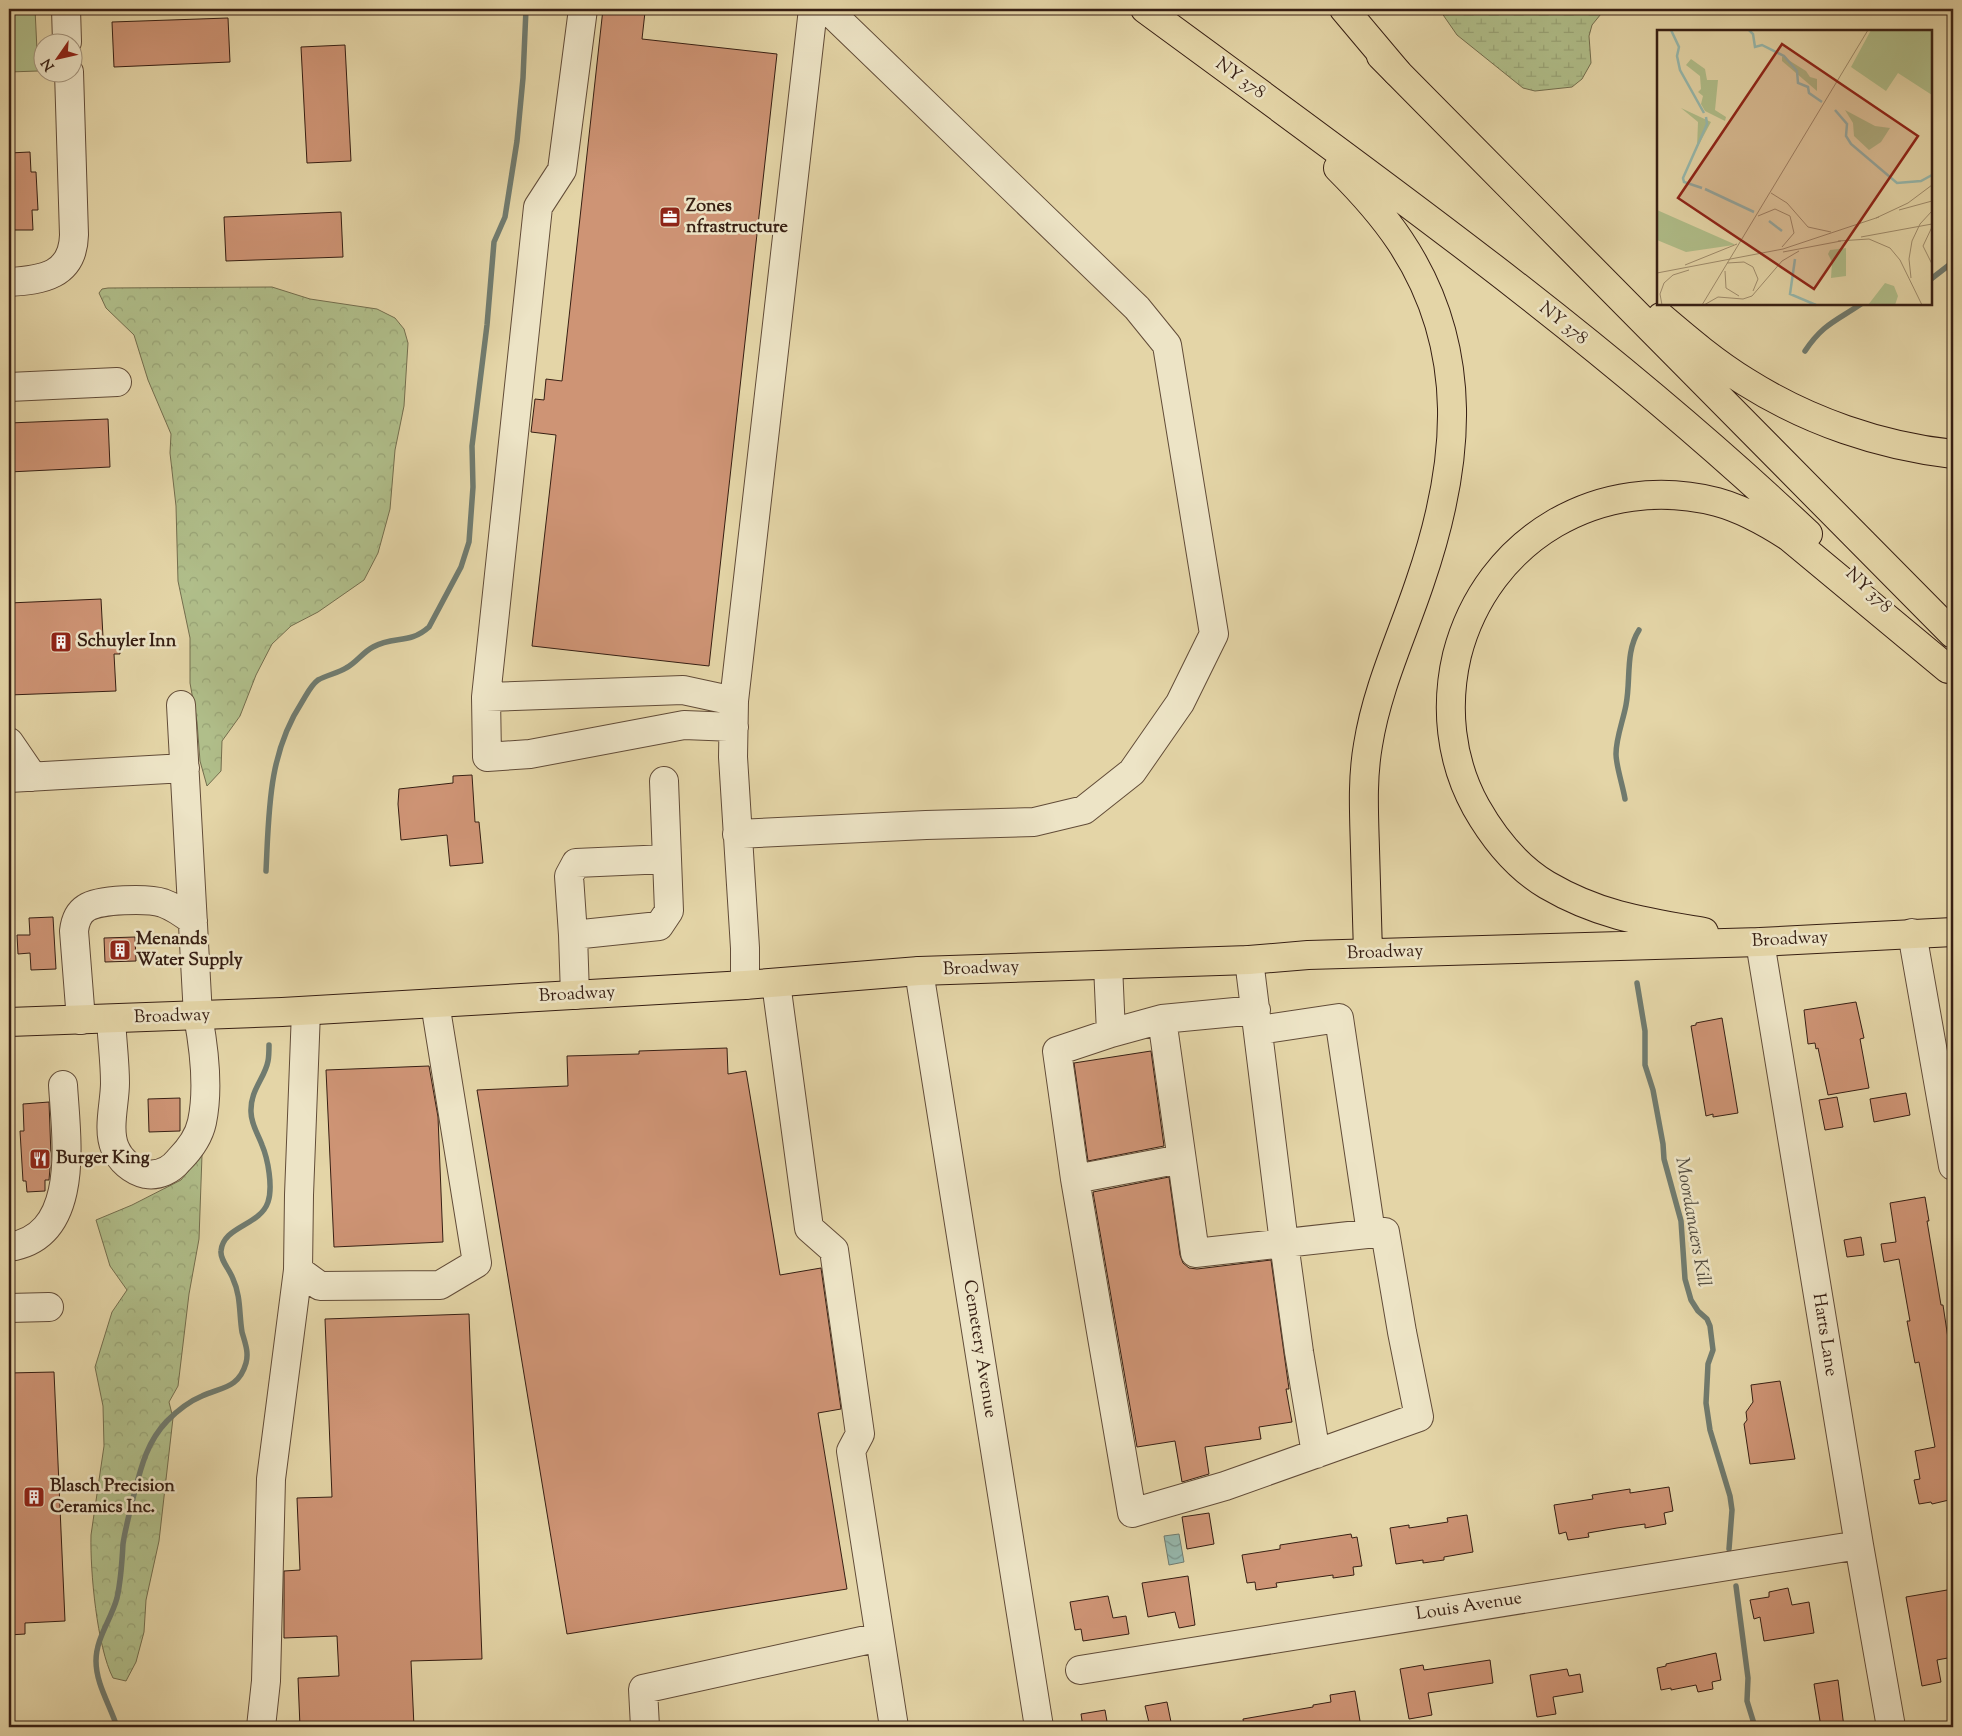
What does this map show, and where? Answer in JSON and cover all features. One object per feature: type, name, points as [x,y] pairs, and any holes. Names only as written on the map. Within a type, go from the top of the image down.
[{"type":"main road","name":"NY 378","points":[[1145,9],[1461,242],[1631,378],[1791,518],[1951,671]]},
{"type":"main road","name":"NY 378","points":[[1334,9],[1953,634]]},
{"type":"main road","points":[[1344,9],[1397,72]]},
{"type":"main road","points":[[1198,48],[1337,167],[1382,216],[1401,242],[1426,289],[1441,328],[1448,359],[1453,424],[1451,456],[1446,487],[1430,553],[1385,680],[1367,745],[1364,815],[1368,953]]},
{"type":"main road","points":[[1525,202],[1690,341],[1745,382],[1774,398],[1837,427],[1907,447],[1953,454]]},
{"type":"main road","points":[[1760,942],[1631,919],[1601,911],[1573,899],[1545,883],[1520,864],[1500,842],[1483,819],[1468,793],[1458,767],[1452,737],[1450,705],[1453,674],[1460,646],[1470,618],[1487,588],[1514,554],[1535,536],[1557,521],[1583,508],[1637,495],[1664,494],[1692,497],[1718,502],[1742,511],[1765,522],[1789,537],[1951,671]]},
{"type":"main road","name":"Broadway","points":[[9,1022],[306,1011],[776,983],[919,971],[1249,960],[1308,955],[1760,942],[1953,932]]},
{"type":"main road","points":[[1912,934],[1953,938]]},
{"type":"street","points":[[66,9],[67,32]]},
{"type":"street","points":[[583,9],[562,170],[538,208],[486,697],[487,757],[530,754],[734,714]]},
{"type":"street","points":[[745,985],[745,948],[733,757],[734,714],[812,9]]},
{"type":"street","points":[[737,834],[926,824],[1034,822],[1084,810],[1132,772],[1180,703],[1214,634],[1167,345],[1137,308],[827,9]]},
{"type":"street","points":[[9,282],[39,280],[50,276],[65,264],[73,247],[68,82]]},
{"type":"street","points":[[9,387],[117,382]]},
{"type":"street","points":[[486,697],[682,690],[734,714]]},
{"type":"street","points":[[111,1019],[115,1083],[113,1143],[118,1154],[126,1164],[138,1171],[153,1174],[165,1172],[176,1164],[193,1143],[202,1122],[205,1084],[203,1039],[198,1016],[181,705]]},
{"type":"street","points":[[9,742],[21,778],[185,768]]},
{"type":"street","points":[[573,935],[659,926],[669,911],[664,781]]},
{"type":"street","points":[[575,995],[569,876],[576,863],[667,858]]},
{"type":"street","points":[[81,1020],[74,931],[77,918],[82,911],[94,904],[140,899],[173,907],[193,921]]},
{"type":"street","points":[[1912,934],[1953,1166]]},
{"type":"street","name":"Harts Lane","points":[[1760,942],[1858,1545],[1891,1727]]},
{"type":"street","points":[[1249,960],[1284,1243],[1299,1352],[1316,1454]]},
{"type":"street","points":[[1108,965],[1111,1033]]},
{"type":"street","name":"Cemetery Avenue","points":[[919,971],[1039,1727]]},
{"type":"street","points":[[776,983],[810,1228],[834,1250],[860,1434],[851,1451],[894,1727]]},
{"type":"street","points":[[298,1270],[320,1286],[440,1286],[477,1263],[435,1003]]},
{"type":"street","points":[[261,1727],[266,1681],[271,1479],[298,1270],[298,1195],[306,1011]]},
{"type":"street","points":[[1162,1019],[1195,1253],[1385,1232],[1419,1417],[1225,1486],[1132,1513],[1075,1179],[1057,1051],[1162,1019],[1257,1020],[1339,1018],[1371,1233]]},
{"type":"street","points":[[9,1247],[31,1241],[43,1231],[61,1199],[65,1180],[66,1158],[63,1085]]},
{"type":"street","points":[[1075,1179],[1181,1158]]},
{"type":"street","points":[[9,1308],[48,1307]]},
{"type":"street","name":"Louis Avenue","points":[[1080,1670],[1858,1545]]},
{"type":"street","points":[[644,1727],[643,1689],[880,1637]]},
{"type":"green space","points":[[9,9],[35,9],[36,32],[32,32],[32,71],[9,72]]},
{"type":"green space","points":[[1439,9],[1605,9],[1592,25],[1589,36],[1591,63],[1582,79],[1572,87],[1535,91],[1523,88],[1457,35]]},
{"type":"green space","points":[[272,287],[310,299],[377,309],[395,318],[404,329],[408,343],[404,406],[395,450],[390,509],[378,553],[364,580],[318,612],[291,626],[272,644],[256,675],[240,716],[222,741],[221,771],[207,786],[200,761],[197,722],[190,683],[190,638],[178,581],[176,506],[170,453],[171,434],[148,380],[134,335],[106,308],[99,293],[102,289],[108,288]]},
{"type":"green space","points":[[202,1155],[199,1239],[189,1294],[178,1386],[169,1402],[173,1418],[159,1541],[146,1600],[144,1632],[136,1662],[126,1681],[113,1678],[107,1664],[99,1629],[92,1568],[91,1535],[104,1446],[103,1406],[95,1367],[112,1312],[127,1290],[110,1266],[96,1220],[132,1205],[181,1180]]},
{"type":"water","points":[[1179,1534],[1184,1562],[1169,1565],[1164,1536]]},
{"type":"building","name":"Zones nfrastructure","points":[[603,9],[645,12],[642,39],[777,54],[709,666],[532,646],[556,435],[531,432],[535,399],[544,400],[546,379],[562,381]]},
{"type":"building","points":[[228,18],[230,62],[114,67],[112,22]]},
{"type":"building","points":[[345,45],[351,161],[307,163],[301,47]]},
{"type":"building","points":[[30,152],[31,172],[36,172],[38,210],[32,210],[33,230],[9,230],[9,153]]},
{"type":"building","points":[[341,212],[343,257],[226,261],[224,217]]},
{"type":"building","points":[[108,419],[110,467],[9,472],[9,423]]},
{"type":"building","name":"Schuyler Inn","points":[[101,599],[103,637],[119,636],[120,654],[114,654],[116,691],[9,695],[9,603]]},
{"type":"building","points":[[472,775],[475,822],[479,822],[483,863],[450,866],[447,835],[401,840],[398,804],[399,789],[453,783],[453,776]]},
{"type":"building","points":[[53,917],[56,969],[31,970],[30,953],[18,954],[17,935],[30,935],[29,918]]},
{"type":"building","name":"Menands Water Supply","points":[[135,937],[136,961],[105,962],[104,938]]},
{"type":"building","points":[[1856,1002],[1864,1038],[1860,1039],[1869,1088],[1828,1095],[1818,1048],[1816,1049],[1815,1043],[1808,1044],[1804,1010]]},
{"type":"building","points":[[1722,1018],[1738,1113],[1713,1117],[1713,1114],[1706,1116],[1691,1026],[1696,1025],[1696,1023]]},
{"type":"building","points":[[727,1048],[728,1074],[746,1071],[780,1275],[821,1268],[841,1409],[818,1413],[847,1589],[567,1634],[477,1090],[568,1086],[567,1056],[639,1054],[639,1051]]},
{"type":"building","points":[[1151,1051],[1164,1146],[1088,1161],[1074,1063]]},
{"type":"building","points":[[429,1066],[438,1117],[443,1242],[334,1247],[326,1070]]},
{"type":"building","points":[[1906,1093],[1910,1115],[1874,1122],[1870,1099]]},
{"type":"building","points":[[1837,1097],[1843,1127],[1825,1130],[1819,1100]]},
{"type":"building","points":[[180,1098],[180,1131],[149,1132],[148,1099]]},
{"type":"building","name":"Burger King","points":[[49,1102],[51,1156],[49,1180],[45,1180],[45,1191],[27,1192],[26,1181],[23,1181],[20,1131],[24,1131],[23,1104]]},
{"type":"building","points":[[1169,1177],[1180,1255],[1183,1263],[1189,1268],[1197,1269],[1271,1260],[1289,1389],[1286,1389],[1292,1422],[1259,1427],[1261,1439],[1205,1447],[1209,1474],[1182,1482],[1175,1441],[1137,1447],[1093,1192]]},
{"type":"building","points":[[1925,1197],[1929,1221],[1927,1221],[1941,1305],[1943,1305],[1953,1372],[1953,1497],[1949,1498],[1949,1500],[1932,1504],[1931,1502],[1919,1504],[1914,1480],[1920,1479],[1915,1451],[1935,1447],[1919,1362],[1915,1363],[1907,1321],[1910,1321],[1899,1259],[1884,1262],[1881,1244],[1896,1242],[1890,1203]]},
{"type":"building","points":[[1861,1237],[1864,1255],[1847,1257],[1844,1240]]},
{"type":"building","points":[[469,1314],[482,1659],[411,1661],[414,1727],[300,1727],[298,1678],[339,1676],[337,1636],[284,1638],[284,1571],[300,1570],[297,1498],[332,1497],[325,1319]]},
{"type":"building","name":"Blasch Precision Ceramics Inc.","points":[[54,1372],[65,1621],[25,1623],[25,1634],[9,1635],[9,1373]]},
{"type":"building","points":[[1780,1381],[1795,1459],[1750,1464],[1744,1424],[1747,1420],[1746,1412],[1753,1402],[1751,1385]]},
{"type":"building","points":[[1669,1487],[1673,1511],[1664,1513],[1666,1524],[1645,1528],[1645,1524],[1617,1528],[1588,1533],[1589,1537],[1568,1540],[1566,1532],[1559,1534],[1554,1505],[1593,1499],[1592,1495],[1630,1489],[1630,1493]]},
{"type":"building","points":[[1209,1513],[1214,1544],[1187,1549],[1182,1517]]},
{"type":"building","points":[[1467,1515],[1473,1552],[1444,1557],[1444,1560],[1423,1563],[1423,1560],[1396,1564],[1390,1528],[1409,1525],[1409,1528],[1448,1522],[1447,1518]]},
{"type":"building","points":[[1351,1534],[1352,1538],[1357,1537],[1362,1566],[1353,1567],[1354,1575],[1333,1578],[1333,1575],[1276,1583],[1277,1587],[1256,1590],[1255,1582],[1247,1583],[1242,1555],[1280,1549],[1280,1545]]},
{"type":"building","points":[[1188,1576],[1195,1625],[1179,1628],[1175,1612],[1148,1617],[1142,1583]]},
{"type":"building","points":[[1788,1588],[1792,1605],[1809,1602],[1814,1633],[1764,1641],[1760,1617],[1754,1619],[1750,1600],[1769,1597],[1769,1592]]},
{"type":"building","points":[[1953,1589],[1953,1657],[1937,1660],[1941,1682],[1922,1686],[1906,1597]]},
{"type":"building","points":[[1108,1596],[1113,1618],[1126,1616],[1129,1634],[1083,1641],[1081,1629],[1075,1630],[1070,1602]]},
{"type":"building","points":[[1716,1653],[1721,1680],[1712,1682],[1713,1689],[1698,1692],[1696,1685],[1661,1690],[1657,1668],[1666,1666],[1666,1664]]},
{"type":"building","points":[[1490,1660],[1493,1683],[1428,1693],[1432,1715],[1409,1719],[1400,1669],[1423,1665],[1424,1670]]},
{"type":"building","points":[[1567,1669],[1569,1676],[1580,1674],[1583,1692],[1553,1697],[1556,1714],[1537,1717],[1530,1675]]},
{"type":"building","points":[[1838,1680],[1844,1727],[1821,1727],[1814,1684]]},
{"type":"building","points":[[1355,1691],[1361,1727],[1244,1727],[1243,1719],[1313,1707],[1313,1705],[1331,1702],[1330,1695]]},
{"type":"building","points":[[1167,1702],[1172,1727],[1150,1727],[1145,1706]]},
{"type":"building","points":[[1105,1710],[1108,1727],[1083,1727],[1081,1714]]},
{"type":"waterway","points":[[266,871],[270,805],[276,763],[282,742],[307,693],[318,680],[350,666],[373,647],[388,641],[415,636],[429,627],[461,567],[469,542],[473,487],[472,446],[487,325],[494,242],[505,217],[517,141],[523,78],[526,9]]},
{"type":"waterway","name":"Moordanaers Kill","points":[[1932,278],[1953,262]]},
{"type":"waterway","name":"Moordanaers Kill","points":[[1805,351],[1824,329],[1859,305]]},
{"type":"waterway","name":"Moordanaers Kill","points":[[1625,799],[1617,764],[1616,748],[1626,705],[1630,657],[1639,630]]},
{"type":"waterway","name":"Moordanaers Kill","points":[[1637,983],[1645,1031],[1645,1065],[1653,1090],[1664,1159],[1681,1221],[1685,1279],[1691,1300],[1698,1311],[1707,1319],[1710,1326],[1713,1350],[1708,1364],[1706,1403],[1710,1430],[1730,1496],[1732,1510],[1729,1549]]},
{"type":"waterway","points":[[117,1727],[98,1678],[96,1661],[98,1645],[117,1598],[123,1544],[144,1459],[153,1439],[171,1418],[193,1401],[234,1382],[243,1371],[247,1359],[236,1285],[222,1258],[221,1251],[223,1243],[228,1236],[258,1216],[268,1202],[270,1189],[268,1165],[253,1125],[251,1104],[266,1067],[269,1057],[269,1045]]},
{"type":"waterway","name":"Moordanaers Kill","points":[[1736,1586],[1748,1678],[1747,1701],[1755,1727]]},
{"type":"place","name":"Zones nfrastructure","points":[[670,217]]},
{"type":"place","name":"Schuyler Inn","points":[[61,642]]},
{"type":"place","name":"Menands Water Supply","points":[[120,950]]},
{"type":"place","name":"Burger King","points":[[40,1159]]},
{"type":"place","name":"Blasch Precision Ceramics Inc.","points":[[34,1497]]}]
